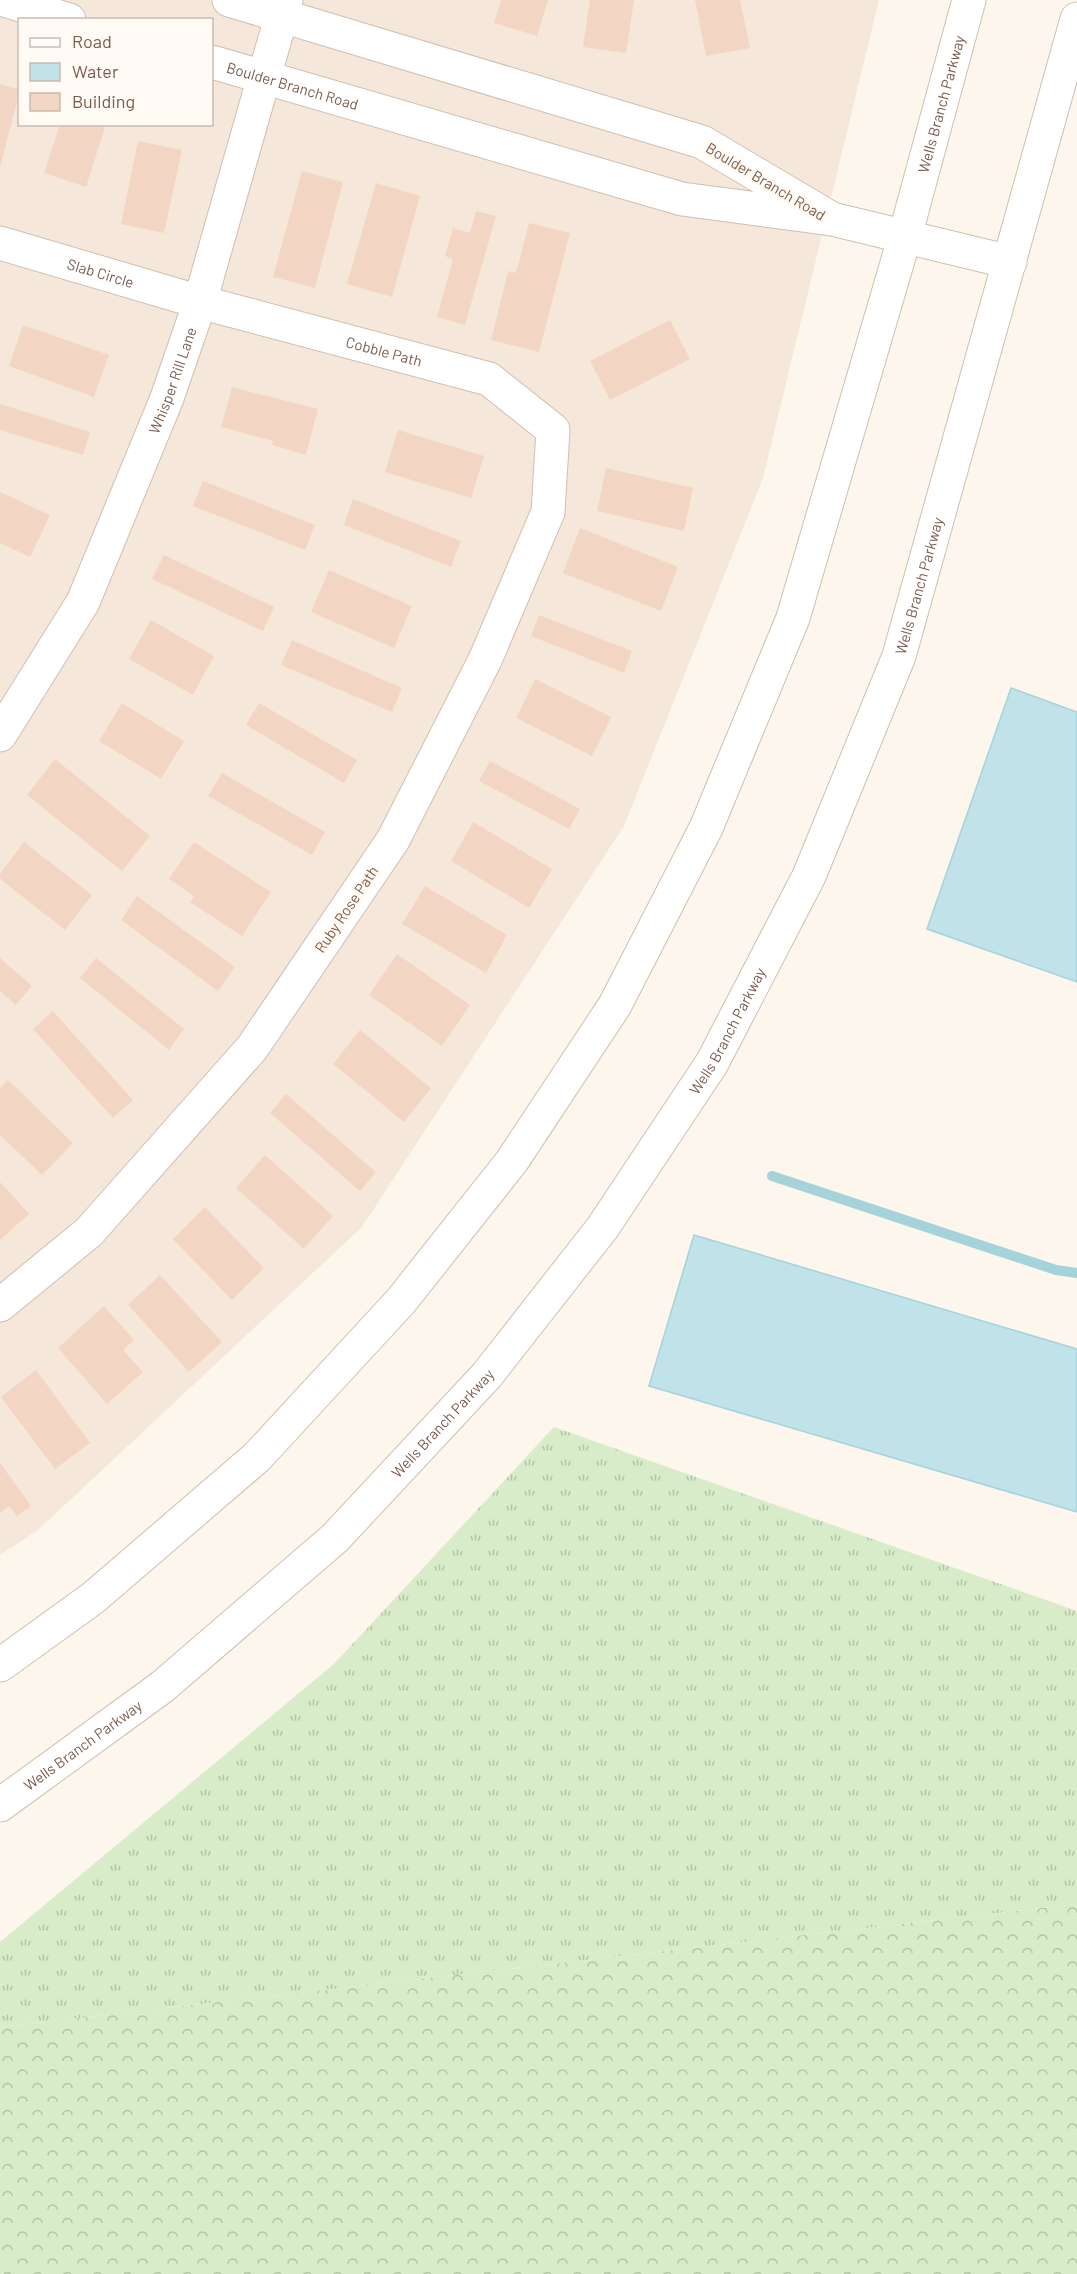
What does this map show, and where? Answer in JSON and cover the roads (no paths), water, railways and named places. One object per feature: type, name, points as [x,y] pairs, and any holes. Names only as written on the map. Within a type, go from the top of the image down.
[{"type":"street","points":[[4,0],[62,18]]},
{"type":"street","name":"Boulder Branch Road","points":[[229,0],[284,8],[702,142],[832,219]]},
{"type":"street","name":"Wells Branch Parkway","points":[[0,1665],[93,1598],[257,1457],[401,1301],[512,1161],[615,1005],[706,828],[793,618],[905,236],[969,0]]},
{"type":"street","name":"Whisper Rill Lane","points":[[0,735],[83,602],[166,398],[200,302],[284,8]]},
{"type":"street","name":"Wells Branch Parkway","points":[[0,1804],[162,1687],[335,1538],[487,1375],[603,1227],[712,1063],[809,876],[899,656],[1077,19]]},
{"type":"street","name":"Boulder Branch Road","points":[[213,62],[682,199],[832,219]]},
{"type":"street","points":[[832,219],[1010,262]]},
{"type":"street","name":"Slab Circle","points":[[0,243],[200,302]]},
{"type":"street","name":"Cobble Path","points":[[200,302],[489,379],[553,430]]},
{"type":"street","name":"Ruby Rose Path","points":[[0,1305],[89,1232],[252,1048],[393,840],[485,660],[548,512],[553,430]]},
{"type":"water","points":[[1011,688],[1077,712],[1077,982],[927,929]]},
{"type":"water","points":[[694,1235],[1077,1349],[1077,1512],[649,1386]]},
{"type":"waterway","points":[[772,1176],[1056,1270],[1077,1273]]}]
